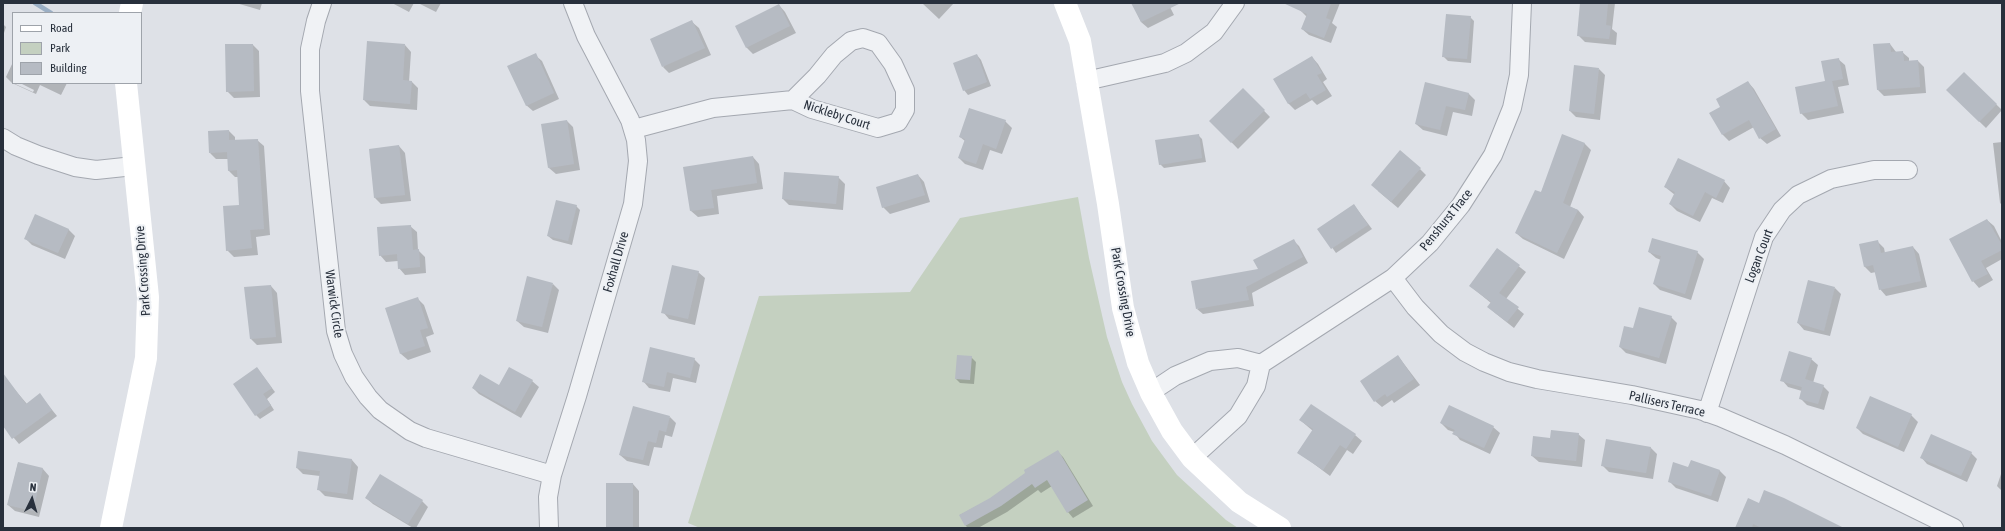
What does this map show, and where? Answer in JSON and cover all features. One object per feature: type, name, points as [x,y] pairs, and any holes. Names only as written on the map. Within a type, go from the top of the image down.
[{"type":"street","name":"Warwick Circle","points":[[322,3],[316,21],[310,49],[310,91],[336,331],[343,354],[354,377],[368,397],[380,410],[410,431],[426,438],[552,475]]},
{"type":"street","name":"Foxhall Drive","points":[[548,528],[548,497],[552,475],[577,396],[633,204],[638,161],[634,129],[586,36],[573,3]]},
{"type":"street","name":"Park Crossing Drive","points":[[1065,3],[1080,41],[1108,204],[1123,308],[1138,363],[1150,392],[1172,431],[1192,458],[1239,502],[1280,528]]},
{"type":"street","points":[[1086,81],[1165,63],[1186,53],[1214,32],[1236,3]]},
{"type":"street","name":"Penshurst Trace","points":[[1261,364],[1393,278],[1430,243],[1461,205],[1493,155],[1507,124],[1519,75],[1522,3]]},
{"type":"street","name":"Nickleby Court","points":[[634,129],[713,108],[793,100],[812,109],[878,128],[898,122],[905,110],[905,90],[893,64],[878,43],[863,38],[851,41],[834,55],[817,76],[793,100]]},
{"type":"street","name":"Park Crossing Drive","points":[[111,528],[146,358],[148,297],[126,84]]},
{"type":"street","points":[[3,138],[16,146],[38,155],[75,167],[96,170],[134,166]]},
{"type":"street","name":"Logan Court","points":[[1707,413],[1764,237],[1782,210],[1798,195],[1831,179],[1868,171],[1908,170]]},
{"type":"street","name":"Pallisers Terrace","points":[[1393,278],[1416,307],[1441,334],[1465,352],[1484,362],[1509,372],[1536,379],[1632,395],[1707,413],[1785,445],[1954,528]]},
{"type":"street","points":[[1150,392],[1175,376],[1210,362],[1238,358],[1261,364],[1256,386],[1238,416],[1192,458]]},
{"type":"green space","points":[[1078,197],[1089,258],[1107,337],[1122,382],[1132,404],[1152,441],[1177,475],[1226,520],[1238,528],[700,528],[688,523],[759,296],[910,292],[960,218]]},
{"type":"building","points":[[1131,3],[1181,3],[1141,22]]},
{"type":"building","points":[[1283,3],[1331,3],[1326,18],[1331,20],[1324,38],[1301,29],[1307,14]]},
{"type":"building","points":[[1580,3],[1608,3],[1606,25],[1611,26],[1609,39],[1577,36]]},
{"type":"building","points":[[779,4],[790,26],[746,48],[735,26]]},
{"type":"building","points":[[1446,14],[1471,16],[1467,59],[1442,57]]},
{"type":"building","points":[[692,20],[705,48],[662,67],[650,39]]},
{"type":"building","points":[[367,41],[405,44],[403,80],[412,81],[410,104],[363,100]]},
{"type":"building","points":[[1890,43],[1891,52],[1903,51],[1904,61],[1918,60],[1920,87],[1877,90],[1873,44]]},
{"type":"building","points":[[225,44],[253,44],[254,91],[226,92]]},
{"type":"building","points":[[536,53],[554,93],[526,106],[507,66]]},
{"type":"building","points":[[977,54],[987,82],[963,91],[953,63]]},
{"type":"building","points":[[1312,56],[1322,73],[1317,75],[1326,90],[1310,99],[1306,93],[1288,104],[1273,79]]},
{"type":"building","points":[[1839,58],[1843,79],[1832,81],[1838,106],[1800,114],[1795,87],[1825,81],[1821,61]]},
{"type":"building","points":[[1574,65],[1599,68],[1594,114],[1569,111]]},
{"type":"building","points":[[1964,72],[1997,104],[1979,122],[1946,90]]},
{"type":"building","points":[[1748,81],[1776,129],[1759,139],[1749,120],[1722,135],[1709,113],[1720,107],[1716,99]]},
{"type":"building","points":[[1425,82],[1469,93],[1465,110],[1446,106],[1440,130],[1415,124]]},
{"type":"building","points":[[1243,88],[1265,110],[1231,143],[1209,121]]},
{"type":"building","points":[[969,108],[1006,120],[996,149],[983,144],[976,164],[958,158],[965,139],[959,137]]},
{"type":"building","points":[[567,120],[574,164],[548,168],[541,124]]},
{"type":"building","points":[[229,130],[229,140],[258,139],[264,229],[250,230],[252,248],[226,251],[223,206],[239,205],[237,170],[228,171],[227,152],[209,153],[208,131]]},
{"type":"building","points":[[1199,134],[1202,158],[1159,165],[1155,140]]},
{"type":"building","points":[[1562,134],[1585,143],[1563,203],[1578,210],[1557,253],[1515,233],[1535,190],[1541,192]]},
{"type":"building","points":[[399,145],[405,195],[374,198],[369,149]]},
{"type":"building","points":[[1400,150],[1421,168],[1391,202],[1371,185]]},
{"type":"building","points":[[753,156],[757,183],[711,190],[714,208],[690,211],[683,167]]},
{"type":"building","points":[[1678,158],[1725,180],[1716,198],[1705,192],[1693,216],[1669,204],[1675,192],[1664,187]]},
{"type":"building","points":[[784,172],[839,176],[836,204],[782,199]]},
{"type":"building","points":[[918,174],[925,195],[882,208],[876,187]]},
{"type":"building","points":[[556,200],[577,205],[568,241],[547,236]]},
{"type":"building","points":[[1354,204],[1368,225],[1331,249],[1317,229]]},
{"type":"building","points":[[35,214],[69,229],[58,253],[24,239]]},
{"type":"building","points":[[1987,219],[2002,245],[2002,250],[1981,261],[1988,274],[1972,282],[1949,239]]},
{"type":"building","points":[[411,225],[413,250],[419,249],[420,267],[398,269],[397,254],[379,256],[377,227]]},
{"type":"building","points":[[1652,238],[1698,251],[1685,294],[1653,284],[1661,256],[1648,252]]},
{"type":"building","points":[[1294,239],[1303,257],[1246,287],[1249,300],[1196,309],[1191,281],[1258,269],[1253,260]]},
{"type":"building","points":[[1878,240],[1881,253],[1913,246],[1921,281],[1879,290],[1873,265],[1864,267],[1859,244]]},
{"type":"building","points":[[1497,248],[1520,265],[1499,293],[1519,307],[1507,322],[1487,307],[1491,302],[1469,286]]},
{"type":"building","points":[[672,265],[699,271],[688,319],[661,313]]},
{"type":"building","points":[[527,276],[553,283],[542,327],[516,321]]},
{"type":"building","points":[[1808,280],[1835,287],[1824,331],[1797,323]]},
{"type":"building","points":[[271,285],[276,337],[250,339],[244,287]]},
{"type":"building","points":[[418,297],[428,328],[420,330],[425,346],[400,354],[385,308]]},
{"type":"building","points":[[1639,307],[1672,316],[1659,358],[1619,347],[1624,326],[1633,328]]},
{"type":"building","points":[[650,347],[695,358],[690,378],[667,372],[664,387],[642,382]]},
{"type":"building","points":[[1789,351],[1812,358],[1805,379],[1824,385],[1818,404],[1799,399],[1802,387],[1780,381]]},
{"type":"building","points":[[957,355],[972,356],[970,380],[955,379]]},
{"type":"building","points":[[1398,355],[1414,379],[1387,397],[1385,394],[1374,402],[1360,381]]},
{"type":"building","points":[[257,367],[272,388],[263,394],[271,405],[255,416],[233,384]]},
{"type":"building","points":[[509,367],[533,380],[515,412],[472,388],[480,374],[499,385]]},
{"type":"building","points":[[3,373],[26,404],[40,393],[52,410],[12,439],[3,426]]},
{"type":"building","points":[[1870,396],[1912,414],[1898,447],[1856,428]]},
{"type":"building","points":[[1311,404],[1356,434],[1346,449],[1340,445],[1323,470],[1297,453],[1313,429],[1299,420]]},
{"type":"building","points":[[1449,405],[1494,426],[1484,448],[1452,434],[1455,430],[1440,423]]},
{"type":"building","points":[[633,406],[670,416],[666,432],[659,430],[656,443],[648,441],[643,460],[619,455]]},
{"type":"building","points":[[1551,430],[1579,433],[1576,461],[1531,456],[1533,436],[1550,438]]},
{"type":"building","points":[[1931,434],[1972,452],[1961,476],[1920,458]]},
{"type":"building","points":[[1606,439],[1651,447],[1646,473],[1601,466]]},
{"type":"building","points":[[1058,450],[1088,500],[1067,513],[1047,480],[1035,488],[1032,484],[1001,506],[965,526],[959,515],[990,498],[1025,473],[1024,470]]},
{"type":"building","points":[[298,451],[352,459],[347,494],[317,490],[320,471],[296,468]]},
{"type":"building","points":[[1691,460],[1720,470],[1711,496],[1668,482],[1673,462],[1688,467]]},
{"type":"building","points":[[18,462],[43,468],[33,511],[7,505]]},
{"type":"building","points":[[380,474],[423,500],[408,524],[365,498]]},
{"type":"building","points":[[606,483],[633,483],[633,528],[606,528]]},
{"type":"building","points":[[1764,490],[1784,498],[1844,528],[1762,528],[1753,524],[1752,528],[1735,528],[1748,498],[1759,503]]},
{"type":"waterway","points":[[35,3],[49,12]]}]
